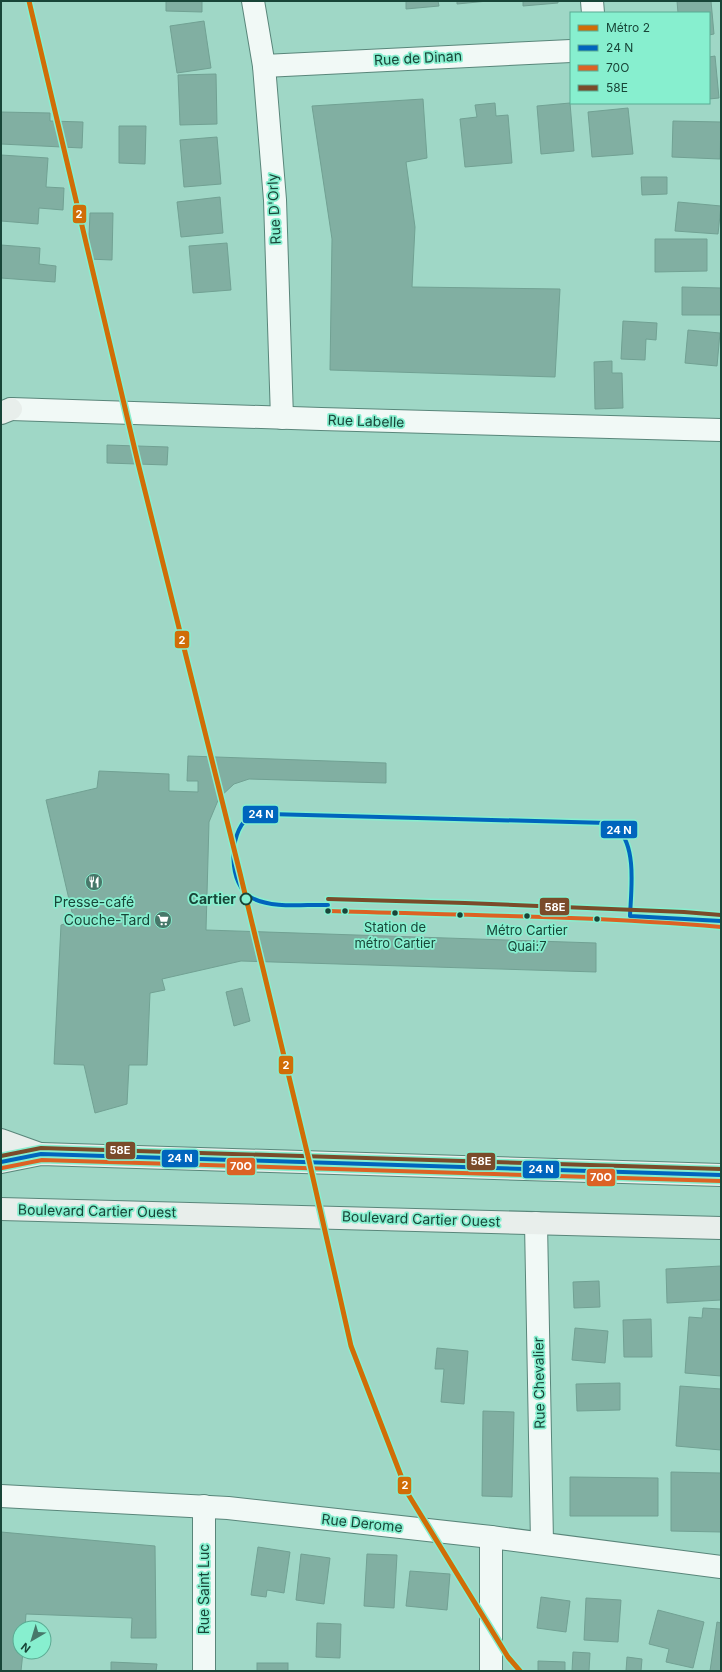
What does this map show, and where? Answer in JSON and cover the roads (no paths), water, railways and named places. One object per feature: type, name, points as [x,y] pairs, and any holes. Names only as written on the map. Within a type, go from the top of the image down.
[{"type":"street","name":"Rue D'Orly","points":[[253,1],[264,66],[275,200],[282,418]]},
{"type":"street","points":[[592,1],[593,12]]},
{"type":"street","name":"Rue de Dinan","points":[[264,66],[570,51]]},
{"type":"street","name":"Rue Labelle","points":[[4,409],[721,430]]},
{"type":"street","points":[[1,1140],[41,1154]]},
{"type":"street","points":[[1,1162],[41,1154],[721,1175]]},
{"type":"street","name":"Boulevard Cartier Ouest","points":[[1,1209],[721,1228]]},
{"type":"street","name":"Rue Chevalier","points":[[536,1223],[542,1544]]},
{"type":"street","name":"Rue Derome","points":[[1,1496],[204,1506],[491,1537],[721,1568]]},
{"type":"street","name":"Rue Saint Luc","points":[[204,1506],[204,1671]]},
{"type":"street","points":[[491,1537],[491,1671]]},
{"type":"metro line","name":"2","points":[[29,1],[138,463],[240,873],[308,1156],[351,1346],[408,1494],[508,1657],[520,1671]]},
{"type":"place","name":"Presse-café","points":[[94,882]]},
{"type":"place","name":"Cartier","points":[[246,899]]},
{"type":"place","name":"Station de métro Cartier","points":[[395,913]]},
{"type":"place","name":"Métro Cartier Quai:7","points":[[527,916]]},
{"type":"place","name":"Couche-Tard","points":[[163,920]]}]
